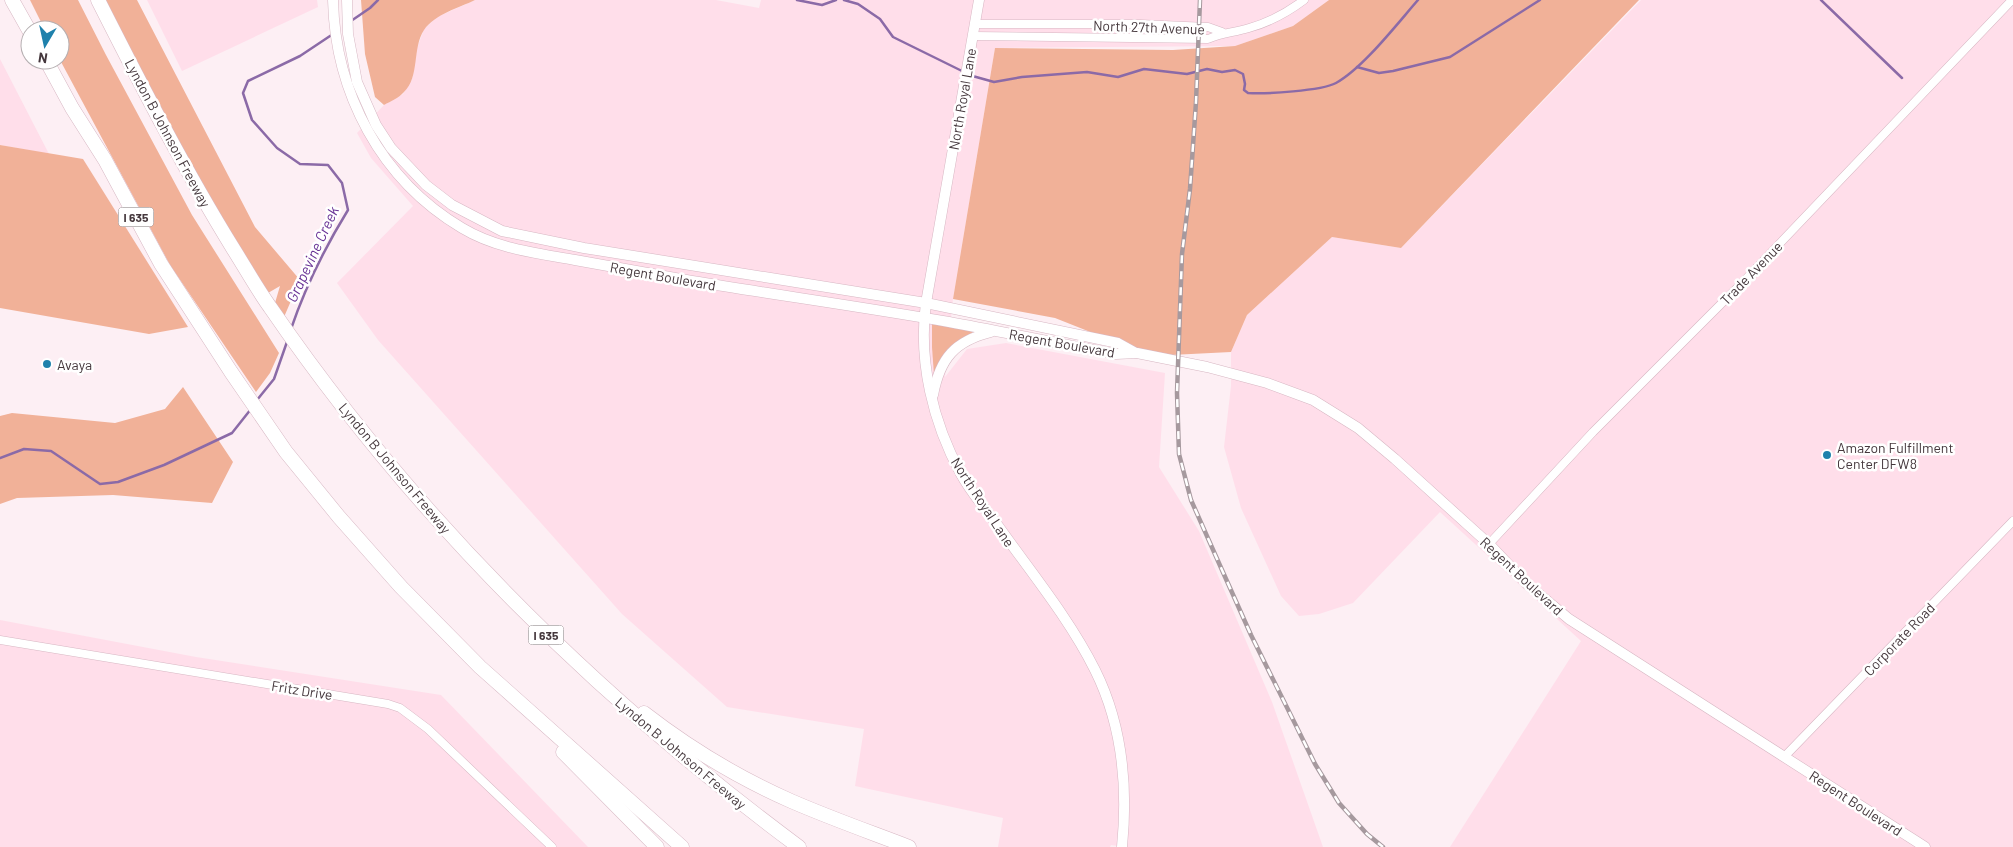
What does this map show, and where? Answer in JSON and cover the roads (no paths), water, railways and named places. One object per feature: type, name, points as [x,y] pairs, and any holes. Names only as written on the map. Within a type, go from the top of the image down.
[{"type":"highway","points":[[12,0],[23,20]]},
{"type":"highway","name":"Lyndon B Johnson Freeway","points":[[98,0],[151,106],[198,190],[269,306],[328,387],[394,471],[485,573],[542,631],[661,739],[752,813],[799,847]]},
{"type":"highway","name":"I 635","points":[[51,70],[72,108],[105,160],[161,264],[231,372],[286,452],[339,517],[401,587],[480,667],[682,847]]},
{"type":"highway","points":[[542,631],[657,723],[718,764],[791,801],[910,847]]},
{"type":"highway","points":[[480,667],[658,847]]},
{"type":"street","name":"Regent Boulevard","points":[[333,0],[340,63],[391,148],[426,185],[469,215],[502,231],[584,248],[926,303],[1118,343],[1137,353]]},
{"type":"street","name":"Regent Boulevard","points":[[346,0],[353,103],[363,123],[391,166],[416,192],[462,228],[511,249],[644,273],[924,318],[1116,354],[1137,353],[1207,367],[1267,383],[1313,400],[1358,428],[1489,544],[1527,584],[1569,619],[1925,847]]},
{"type":"street","name":"North Royal Lane","points":[[979,0],[924,318],[926,362],[932,401],[945,443],[962,475],[1064,619],[1096,672],[1113,716],[1119,738],[1125,787],[1122,847]]},
{"type":"street","points":[[1222,32],[1255,26],[1304,0]]},
{"type":"street","name":"Trade Avenue","points":[[1489,544],[1593,432],[1743,282],[2012,0]]},
{"type":"street","name":"North 27th Avenue","points":[[975,24],[1140,24],[1208,27],[1222,32]]},
{"type":"street","points":[[1140,24],[1140,38]]},
{"type":"street","name":"North 27th Avenue","points":[[973,36],[1208,39],[1222,32]]},
{"type":"street","points":[[363,123],[373,118]]},
{"type":"street","points":[[932,401],[938,375],[950,353],[968,340],[993,331]]},
{"type":"street","name":"Corporate Road","points":[[1785,756],[2013,521]]},
{"type":"street","name":"Fritz Drive","points":[[0,640],[388,704],[400,708],[428,729],[552,847]]},
{"type":"waterway","name":"Grapevine Creek","points":[[351,21],[378,0]]},
{"type":"waterway","name":"Grapevine Creek","points":[[797,0],[822,5],[836,0]]},
{"type":"waterway","name":"Grapevine Creek","points":[[844,0],[858,4],[880,19],[893,37],[964,72]]},
{"type":"waterway","name":"Grapevine Creek","points":[[969,75],[994,82],[1022,77],[1087,72],[1118,77],[1144,69],[1187,74],[1207,69],[1222,72],[1235,70],[1243,74],[1244,90],[1248,93],[1318,88],[1336,83],[1357,67],[1418,0]]},
{"type":"waterway","points":[[1357,67],[1379,73],[1450,57],[1540,0]]},
{"type":"waterway","points":[[1821,0],[1902,78]]},
{"type":"waterway","name":"Grapevine Creek","points":[[291,329],[316,268],[348,210],[342,183],[328,165],[300,164],[277,148],[252,120],[243,93],[248,81],[300,56],[333,34]]},
{"type":"waterway","name":"Grapevine Creek","points":[[257,400],[274,379],[288,339]]},
{"type":"waterway","name":"Grapevine Creek","points":[[0,458],[24,449],[51,451],[100,484],[118,482],[164,465],[232,433],[251,409]]},
{"type":"railway","points":[[1200,0],[1190,189],[1182,254],[1177,393],[1179,454],[1191,500],[1251,635],[1315,764],[1339,803],[1367,834],[1383,847]]},
{"type":"place","name":"Avaya","points":[[47,364]]},
{"type":"place","name":"Amazon Fulfillment Center DFW8","points":[[1827,455]]}]
